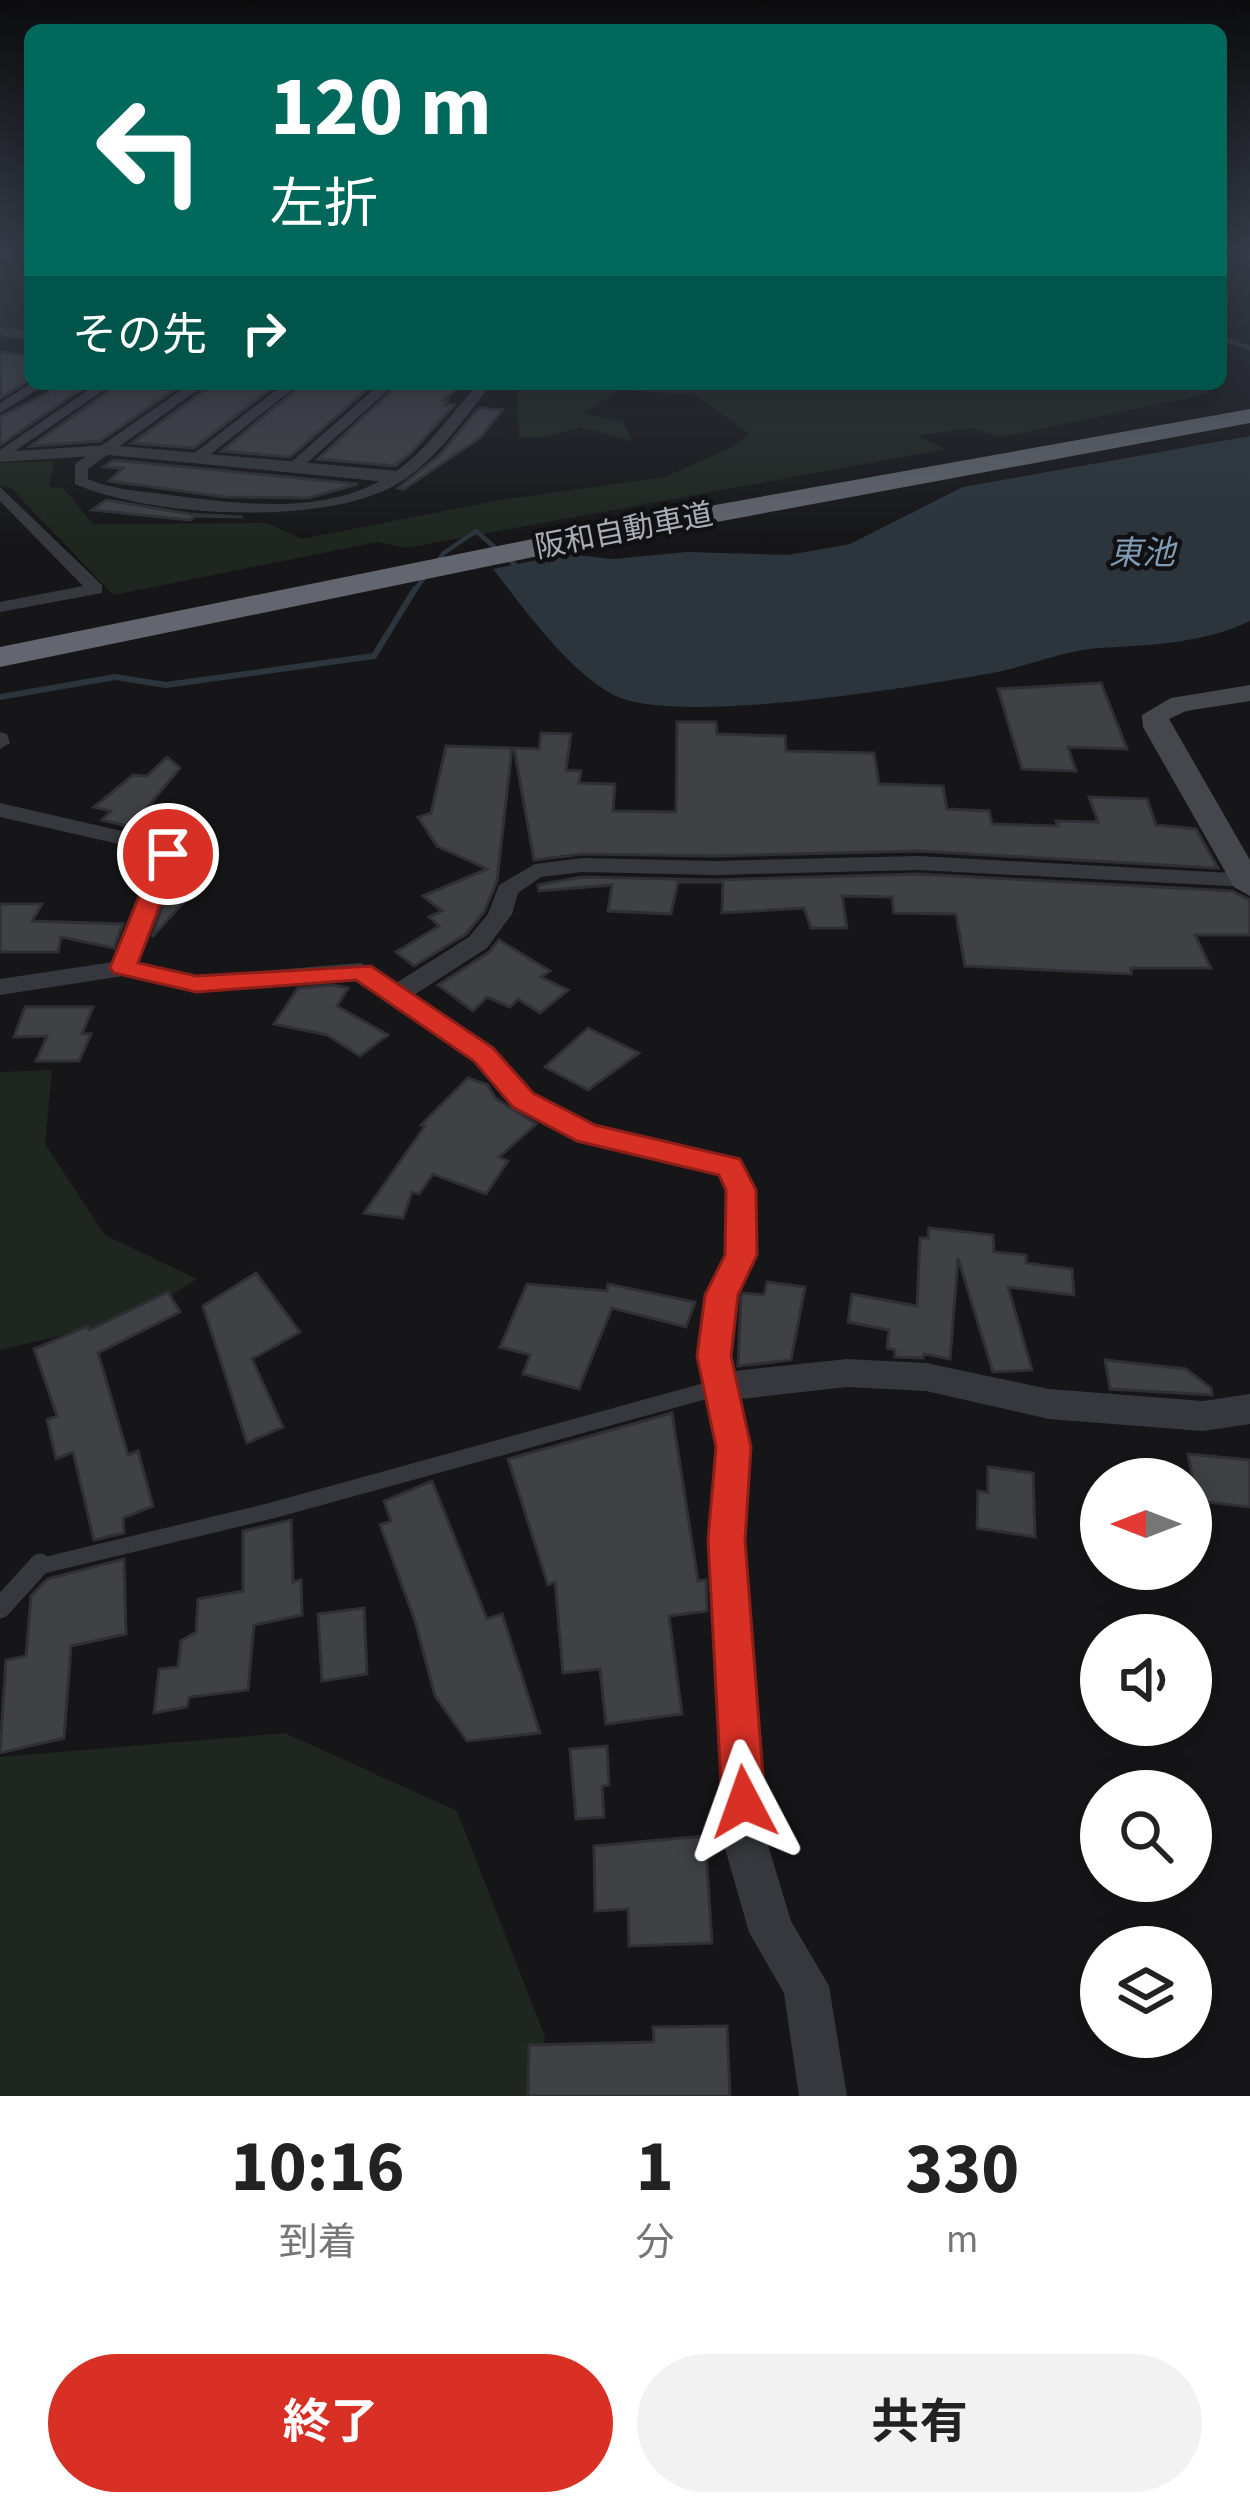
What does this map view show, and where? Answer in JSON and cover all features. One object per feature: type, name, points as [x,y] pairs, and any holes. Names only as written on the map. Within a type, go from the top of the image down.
[{"type":"highway","name":"阪和自動車道","points":[[0,641],[1250,405]]},
{"type":"highway","name":"阪和自動車道","points":[[583,532],[1250,416]]},
{"type":"highway","name":"阪和自動車道","points":[[0,657],[430,562]]},
{"type":"main road","points":[[1248,884],[1157,728],[1155,715],[1180,704],[1250,693]]},
{"type":"street","points":[[0,409],[30,390]]},
{"type":"street","points":[[0,457],[97,390]]},
{"type":"street","points":[[191,390],[80,467],[80,481],[104,491],[281,508],[327,507],[360,498],[398,477],[479,390]]},
{"type":"street","points":[[197,458],[284,390]]},
{"type":"street","points":[[294,467],[381,390]]},
{"type":"street","points":[[0,457],[109,450],[398,477]]},
{"type":"street","points":[[0,492],[96,589],[0,607]]},
{"type":"street","points":[[0,810],[153,845],[168,854],[123,968]]},
{"type":"street","points":[[399,994],[419,973],[476,947],[501,920],[507,890],[535,871],[582,865],[918,863],[1248,884]]},
{"type":"street","points":[[0,987],[123,968],[196,984],[362,971],[483,1055],[523,1100],[587,1134],[729,1167],[741,1190],[741,1255],[722,1295],[714,1356],[734,1447],[727,1540],[746,1845],[772,1932],[806,1986],[823,2096]]},
{"type":"street","points":[[720,1387],[847,1373],[926,1377],[1049,1404],[1203,1416],[1250,1409]]},
{"type":"lane","points":[[0,1608],[41,1563],[270,1511],[720,1387]]},
{"type":"shaded area","points":[[517,390],[622,390],[580,414],[623,421],[632,441],[580,427],[547,437],[519,437]]},
{"type":"shaded area","points":[[622,390],[1212,393],[1002,437],[971,428],[917,436],[946,449],[406,548],[377,542],[113,595],[12,489],[0,485],[0,463],[55,461],[49,487],[63,488],[93,524],[266,523],[302,539],[500,500],[665,477],[750,434],[695,395]]},
{"type":"shaded area","points":[[52,1070],[45,1144],[105,1235],[197,1279],[136,1318],[0,1350],[0,1072]]},
{"type":"shaded area","points":[[285,1733],[457,1811],[545,2037],[538,2096],[0,2096],[0,1757]]},
{"type":"water","name":"東池","points":[[1250,436],[1250,621],[1194,639],[1086,649],[992,673],[797,701],[686,707],[643,703],[612,694],[579,670],[493,569],[567,554],[613,559],[687,552],[788,555],[850,544],[963,487]]},
{"type":"building","points":[[0,352],[24,355],[24,384],[0,398]]},
{"type":"building","points":[[53,390],[80,390],[0,445],[0,417]]},
{"type":"building","points":[[110,390],[174,390],[100,441],[31,446]]},
{"type":"building","points":[[269,390],[194,448],[132,443],[202,392]]},
{"type":"building","points":[[296,390],[366,390],[290,457],[222,451]]},
{"type":"building","points":[[393,390],[455,390],[444,400],[448,400],[444,405],[454,405],[395,466],[318,459]]},
{"type":"building","points":[[479,408],[502,410],[480,438],[404,489],[398,488],[440,455]]},
{"type":"building","points":[[113,460],[358,484],[308,498],[225,497],[109,481],[123,468],[104,467]]},
{"type":"building","points":[[106,500],[243,517],[195,516],[190,520],[92,510]]},
{"type":"building","points":[[1101,683],[1127,749],[1068,747],[1076,771],[1022,769],[998,689]]},
{"type":"building","points":[[677,722],[716,722],[717,734],[785,736],[786,751],[874,753],[879,784],[943,786],[947,809],[989,811],[992,824],[1098,822],[1089,797],[1147,799],[1156,825],[1196,829],[1218,868],[918,851],[582,854],[534,860],[514,748],[539,749],[541,733],[571,734],[566,770],[581,771],[579,783],[615,784],[613,811],[676,812]]},
{"type":"building","points":[[446,746],[512,748],[497,881],[484,912],[466,934],[414,966],[396,952],[439,926],[429,917],[442,911],[423,896],[487,869],[437,846],[418,817],[431,813]]},
{"type":"building","points":[[167,757],[180,768],[131,827],[102,820],[111,811],[94,807],[133,775],[147,776]]},
{"type":"building","points":[[194,830],[215,844],[192,886],[196,889],[152,937],[181,850]]},
{"type":"building","points":[[918,874],[1232,891],[1250,900],[1250,935],[1195,935],[1211,968],[1131,968],[1131,974],[965,966],[956,914],[894,913],[892,897],[842,896],[847,928],[811,928],[804,908],[722,913],[723,882],[678,882],[671,914],[608,911],[612,885],[539,891],[538,885],[582,877],[715,880]]},
{"type":"building","points":[[0,904],[42,904],[32,921],[123,924],[114,948],[61,937],[58,952],[0,952]]},
{"type":"building","points":[[499,940],[550,971],[541,977],[568,990],[540,1013],[518,999],[510,1007],[487,997],[473,1011],[438,985],[489,952]]},
{"type":"building","points":[[298,988],[348,988],[337,1006],[388,1035],[360,1056],[327,1035],[274,1024]]},
{"type":"building","points":[[25,1007],[93,1007],[82,1034],[91,1034],[79,1061],[36,1061],[47,1036],[14,1037]]},
{"type":"building","points":[[588,1028],[639,1053],[588,1090],[545,1067]]},
{"type":"building","points":[[468,1078],[488,1085],[495,1098],[536,1124],[499,1157],[508,1161],[486,1194],[433,1174],[419,1194],[412,1192],[403,1218],[364,1213],[425,1126],[421,1125]]},
{"type":"building","points":[[929,1228],[993,1235],[994,1252],[1026,1255],[1026,1263],[1072,1269],[1074,1295],[1008,1287],[1032,1370],[993,1372],[958,1258],[950,1359],[924,1354],[923,1358],[895,1357],[895,1350],[887,1348],[889,1330],[848,1322],[852,1294],[917,1306],[920,1238],[928,1238]]},
{"type":"building","points":[[256,1273],[300,1332],[252,1359],[283,1427],[247,1443],[203,1306]]},
{"type":"building","points":[[767,1282],[805,1287],[791,1360],[738,1366],[741,1297],[743,1293],[764,1295]]},
{"type":"building","points":[[527,1284],[607,1291],[608,1284],[695,1302],[686,1327],[612,1308],[579,1389],[523,1374],[530,1355],[500,1347]]},
{"type":"building","points":[[168,1292],[180,1312],[98,1353],[128,1455],[138,1451],[153,1506],[123,1518],[124,1533],[94,1540],[73,1452],[56,1459],[47,1420],[57,1416],[34,1349],[88,1326],[89,1330]]},
{"type":"building","points":[[1105,1360],[1186,1369],[1211,1388],[1212,1395],[1110,1389]]},
{"type":"building","points":[[672,1413],[698,1581],[706,1580],[707,1611],[669,1616],[682,1714],[606,1724],[600,1669],[563,1673],[555,1582],[548,1585],[508,1459]]},
{"type":"building","points":[[1188,1454],[1250,1460],[1250,1507],[1212,1503],[1212,1458],[1189,1458]]},
{"type":"building","points":[[988,1467],[1033,1473],[1035,1537],[977,1528],[978,1491],[988,1493]]},
{"type":"building","points":[[432,1481],[487,1619],[502,1614],[540,1733],[467,1741],[435,1696],[415,1621],[380,1525],[391,1521],[384,1501]]},
{"type":"building","points":[[291,1520],[293,1582],[301,1580],[302,1615],[254,1625],[248,1690],[189,1697],[187,1707],[154,1713],[159,1669],[178,1667],[181,1641],[196,1632],[198,1599],[243,1591],[243,1531]]},
{"type":"building","points":[[124,1559],[126,1634],[71,1646],[64,1738],[0,1753],[6,1660],[26,1656],[31,1596],[47,1579]]},
{"type":"building","points":[[364,1608],[367,1674],[322,1681],[318,1614]]},
{"type":"building","points":[[607,1746],[609,1785],[602,1786],[604,1817],[576,1819],[570,1749]]},
{"type":"building","points":[[705,1836],[712,1943],[629,1946],[628,1909],[595,1911],[594,1846]]},
{"type":"building","points":[[727,2026],[730,2096],[528,2096],[529,2045],[654,2042],[653,2027]]},
{"type":"waterway","points":[[414,591],[444,553],[476,531],[522,571]]},
{"type":"waterway","points":[[0,697],[115,677],[166,685],[374,656],[414,591]]},
{"type":"route","points":[[168,854],[123,968],[196,984],[362,971],[483,1055],[523,1100],[587,1134],[729,1167],[741,1190],[741,1255],[722,1295],[714,1356],[734,1447],[727,1540],[744,1802]]}]
